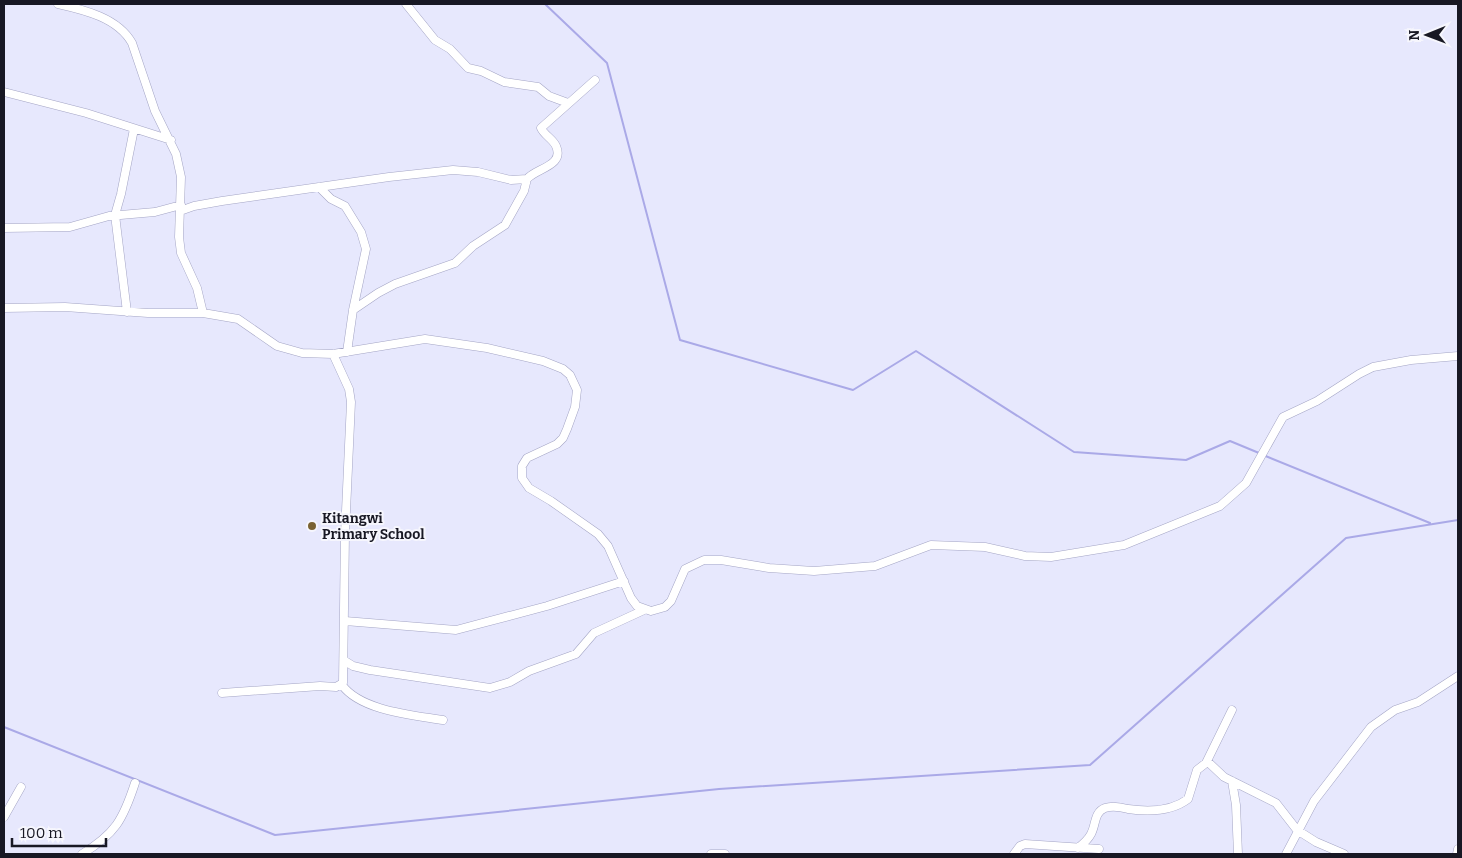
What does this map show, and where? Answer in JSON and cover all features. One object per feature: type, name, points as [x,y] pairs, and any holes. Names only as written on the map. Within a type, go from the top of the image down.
[{"type":"street","points":[[58,4],[89,11],[127,34],[155,111],[171,140],[181,177],[181,253],[197,288],[203,313]]},
{"type":"street","points":[[406,4],[435,40],[450,49],[468,68],[480,70],[504,82],[538,87],[549,96],[568,103]]},
{"type":"street","points":[[4,228],[70,227],[115,216],[452,170],[478,172],[511,180],[527,179],[556,160],[558,154],[556,145],[541,128],[595,80]]},
{"type":"street","points":[[4,92],[62,106],[171,140]]},
{"type":"street","points":[[127,312],[115,216],[134,129]]},
{"type":"street","points":[[352,310],[390,287],[455,263],[473,246],[505,225],[524,191],[527,179]]},
{"type":"street","points":[[319,187],[335,201],[345,206],[365,242],[364,262],[352,310],[347,352]]},
{"type":"street","points":[[4,308],[65,307],[127,312],[203,313],[238,320],[286,349],[302,353],[332,354],[425,339],[487,348],[535,359],[564,369],[570,375],[577,390],[575,407],[567,429],[557,444],[527,458],[522,466],[522,478],[528,488],[551,500],[598,534],[608,546],[631,598],[637,606],[651,611],[665,607],[670,601],[685,569],[704,560],[721,560],[769,568],[814,572],[875,566],[931,545],[985,546],[1025,556],[1051,557],[1124,545],[1220,506],[1246,483],[1283,417],[1317,401],[1373,367],[1411,360],[1458,356]]},
{"type":"street","points":[[332,354],[349,389],[351,402],[345,533],[346,621],[342,685],[347,691],[357,697],[397,713],[443,720]]},
{"type":"street","points":[[346,621],[456,630],[547,606],[624,581]]},
{"type":"street","points":[[344,661],[353,666],[370,670],[490,688],[576,654],[594,633],[644,610]]},
{"type":"street","points":[[1286,854],[1297,830],[1327,783],[1370,726],[1395,710],[1418,702],[1458,676]]},
{"type":"street","points":[[222,693],[342,685]]},
{"type":"street","points":[[1078,848],[1087,841],[1092,833],[1098,813],[1105,808],[1119,807],[1154,811],[1184,803],[1188,799],[1196,770],[1207,761],[1232,710]]},
{"type":"street","points":[[1207,761],[1232,781],[1276,803],[1297,830],[1316,842],[1344,854]]},
{"type":"street","points":[[1232,781],[1236,805],[1238,854]]},
{"type":"street","points":[[82,854],[111,835],[118,826],[135,783]]},
{"type":"street","points":[[4,817],[21,788]]},
{"type":"street","points":[[1014,854],[1020,846],[1025,844],[1099,849]]},
{"type":"street","points":[[1049,846],[1058,854]]},
{"type":"street","points":[[1457,854],[1458,849]]},
{"type":"street","points":[[711,854],[725,854]]},
{"type":"waterway","points":[[545,4],[607,63],[680,340],[853,390],[916,351],[1074,452],[1186,460],[1230,441],[1259,453]]},
{"type":"waterway","points":[[1263,455],[1430,523]]},
{"type":"waterway","points":[[4,727],[275,835],[719,789],[1090,765],[1346,538],[1458,520]]},
{"type":"place","name":"Kitangwi Primary School","points":[[312,526]]}]
